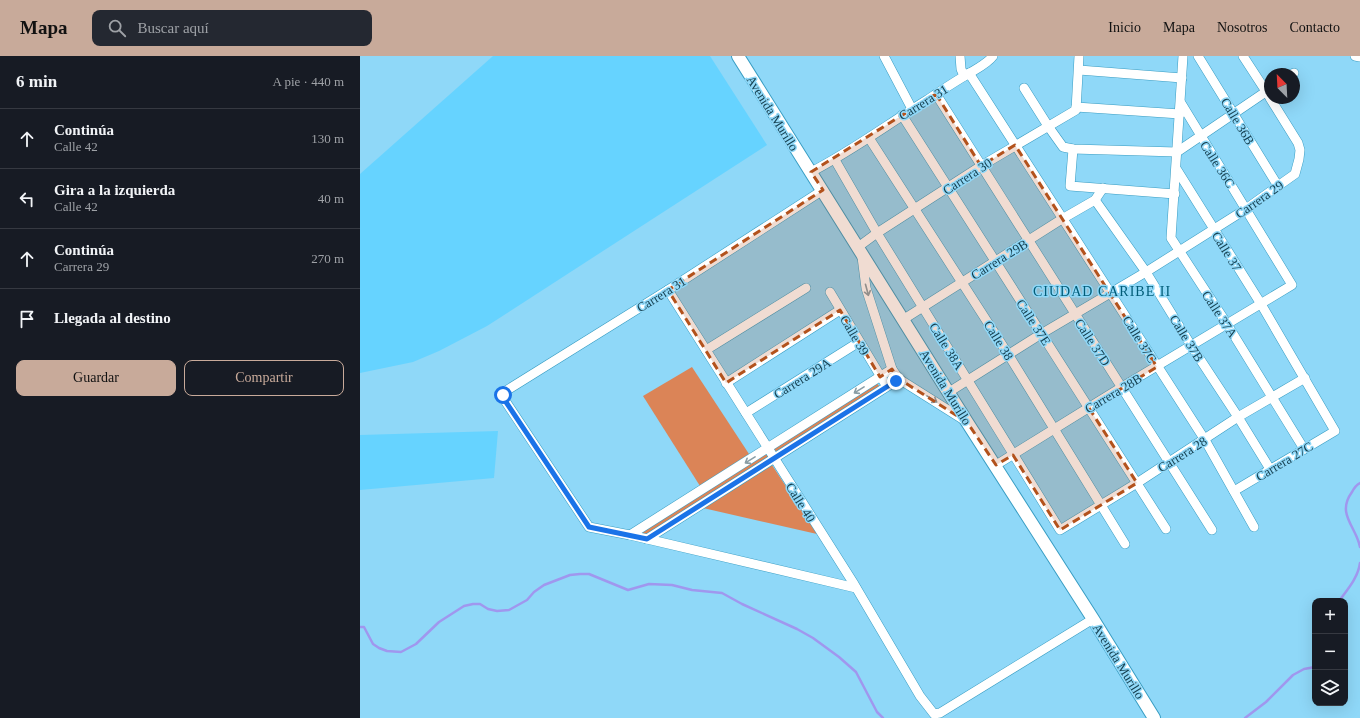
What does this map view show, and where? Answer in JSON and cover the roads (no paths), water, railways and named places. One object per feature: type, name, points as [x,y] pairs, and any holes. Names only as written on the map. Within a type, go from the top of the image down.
[{"type":"main road","name":"Avenida Murillo","points":[[738,56],[1154,718]]},
{"type":"street","points":[[884,56],[912,109]]},
{"type":"street","points":[[960,56],[961,69],[966,75]]},
{"type":"street","name":"Carrera 31","points":[[811,172],[835,160],[993,56]]},
{"type":"street","points":[[1079,56],[1076,107],[1180,114]]},
{"type":"street","points":[[1177,170],[1183,56]]},
{"type":"street","name":"Calle 36B","points":[[1198,56],[1278,186]]},
{"type":"street","points":[[1243,56],[1264,87]]},
{"type":"street","points":[[1355,56],[1360,57]]},
{"type":"street","points":[[1078,70],[1182,78]]},
{"type":"street","name":"Calle 37C","points":[[966,75],[1015,145],[1111,293],[1204,440],[1254,528]]},
{"type":"street","points":[[1024,88],[1063,147],[1073,149],[1177,152],[1233,113],[1264,97]]},
{"type":"street","name":"Calle 37D","points":[[936,94],[1212,530]]},
{"type":"street","name":"Calle 36C","points":[[1181,103],[1292,285]]},
{"type":"street","name":"Carrera 29","points":[[949,392],[1008,354],[1214,230],[1295,174],[1300,150],[1298,143],[1275,104]]},
{"type":"street","name":"Carrera 30","points":[[860,249],[877,233],[1015,145],[1073,112],[1076,110],[1076,107]]},
{"type":"street","name":"Calle 37E","points":[[902,115],[1166,529]]},
{"type":"street","name":"Calle 38","points":[[869,138],[962,281],[1125,544]]},
{"type":"street","points":[[1073,149],[1070,186],[1175,194]]},
{"type":"street","name":"Calle 38A","points":[[835,160],[877,233],[1060,530]]},
{"type":"street","name":"Calle 37A","points":[[1177,170],[1171,238],[1227,324],[1304,449]]},
{"type":"street","name":"Calle 37","points":[[1177,170],[1261,304],[1334,430]]},
{"type":"street","points":[[1095,200],[1103,188]]},
{"type":"street","name":"Carrera 31","points":[[630,535],[589,527],[504,399],[504,392],[668,290],[822,190]]},
{"type":"street","name":"Carrera 29B","points":[[904,319],[962,281],[1095,200]]},
{"type":"street","name":"Calle 37B","points":[[1095,200],[1146,272],[1270,469]]},
{"type":"street","points":[[860,249],[866,288],[892,369],[899,379],[967,422]]},
{"type":"street","name":"Carrera 28B","points":[[996,465],[1292,285]]},
{"type":"street","points":[[706,350],[806,288]]},
{"type":"street","name":"Calle 40","points":[[668,290],[856,588],[920,696],[934,714],[940,713],[1093,619]]},
{"type":"street","name":"Calle 39","points":[[830,292],[880,377],[887,386]]},
{"type":"street","points":[[726,383],[840,310]]},
{"type":"street","name":"Carrera 29A","points":[[746,414],[859,342]]},
{"type":"street","points":[[630,535],[892,369]]},
{"type":"street","name":"Carrera 28","points":[[1060,530],[1137,483],[1238,417],[1305,378]]},
{"type":"street","points":[[647,539],[899,379]]},
{"type":"street","name":"Carrera 27C","points":[[1234,491],[1334,430]]},
{"type":"street","points":[[630,535],[856,588]]},
{"type":"waterway","points":[[1360,483],[1354,489],[1346,507],[1348,520],[1360,547]]},
{"type":"waterway","points":[[1341,598],[1355,579],[1360,563]]},
{"type":"waterway","points":[[360,627],[364,627],[373,644],[379,648],[387,651],[401,652],[416,644],[439,622],[464,606],[480,604],[488,609],[497,611],[509,610],[527,600],[534,592],[544,585],[570,575],[580,574],[589,574],[628,590],[649,584],[672,585],[692,590],[722,593],[742,604],[797,629],[813,638],[839,657],[856,672],[877,712],[883,718]]},
{"type":"waterway","points":[[1245,718],[1266,702],[1293,675],[1304,669],[1312,668]]},
{"type":"district","name":"CIUDAD CARIBE II","points":[[1102,291]]}]
